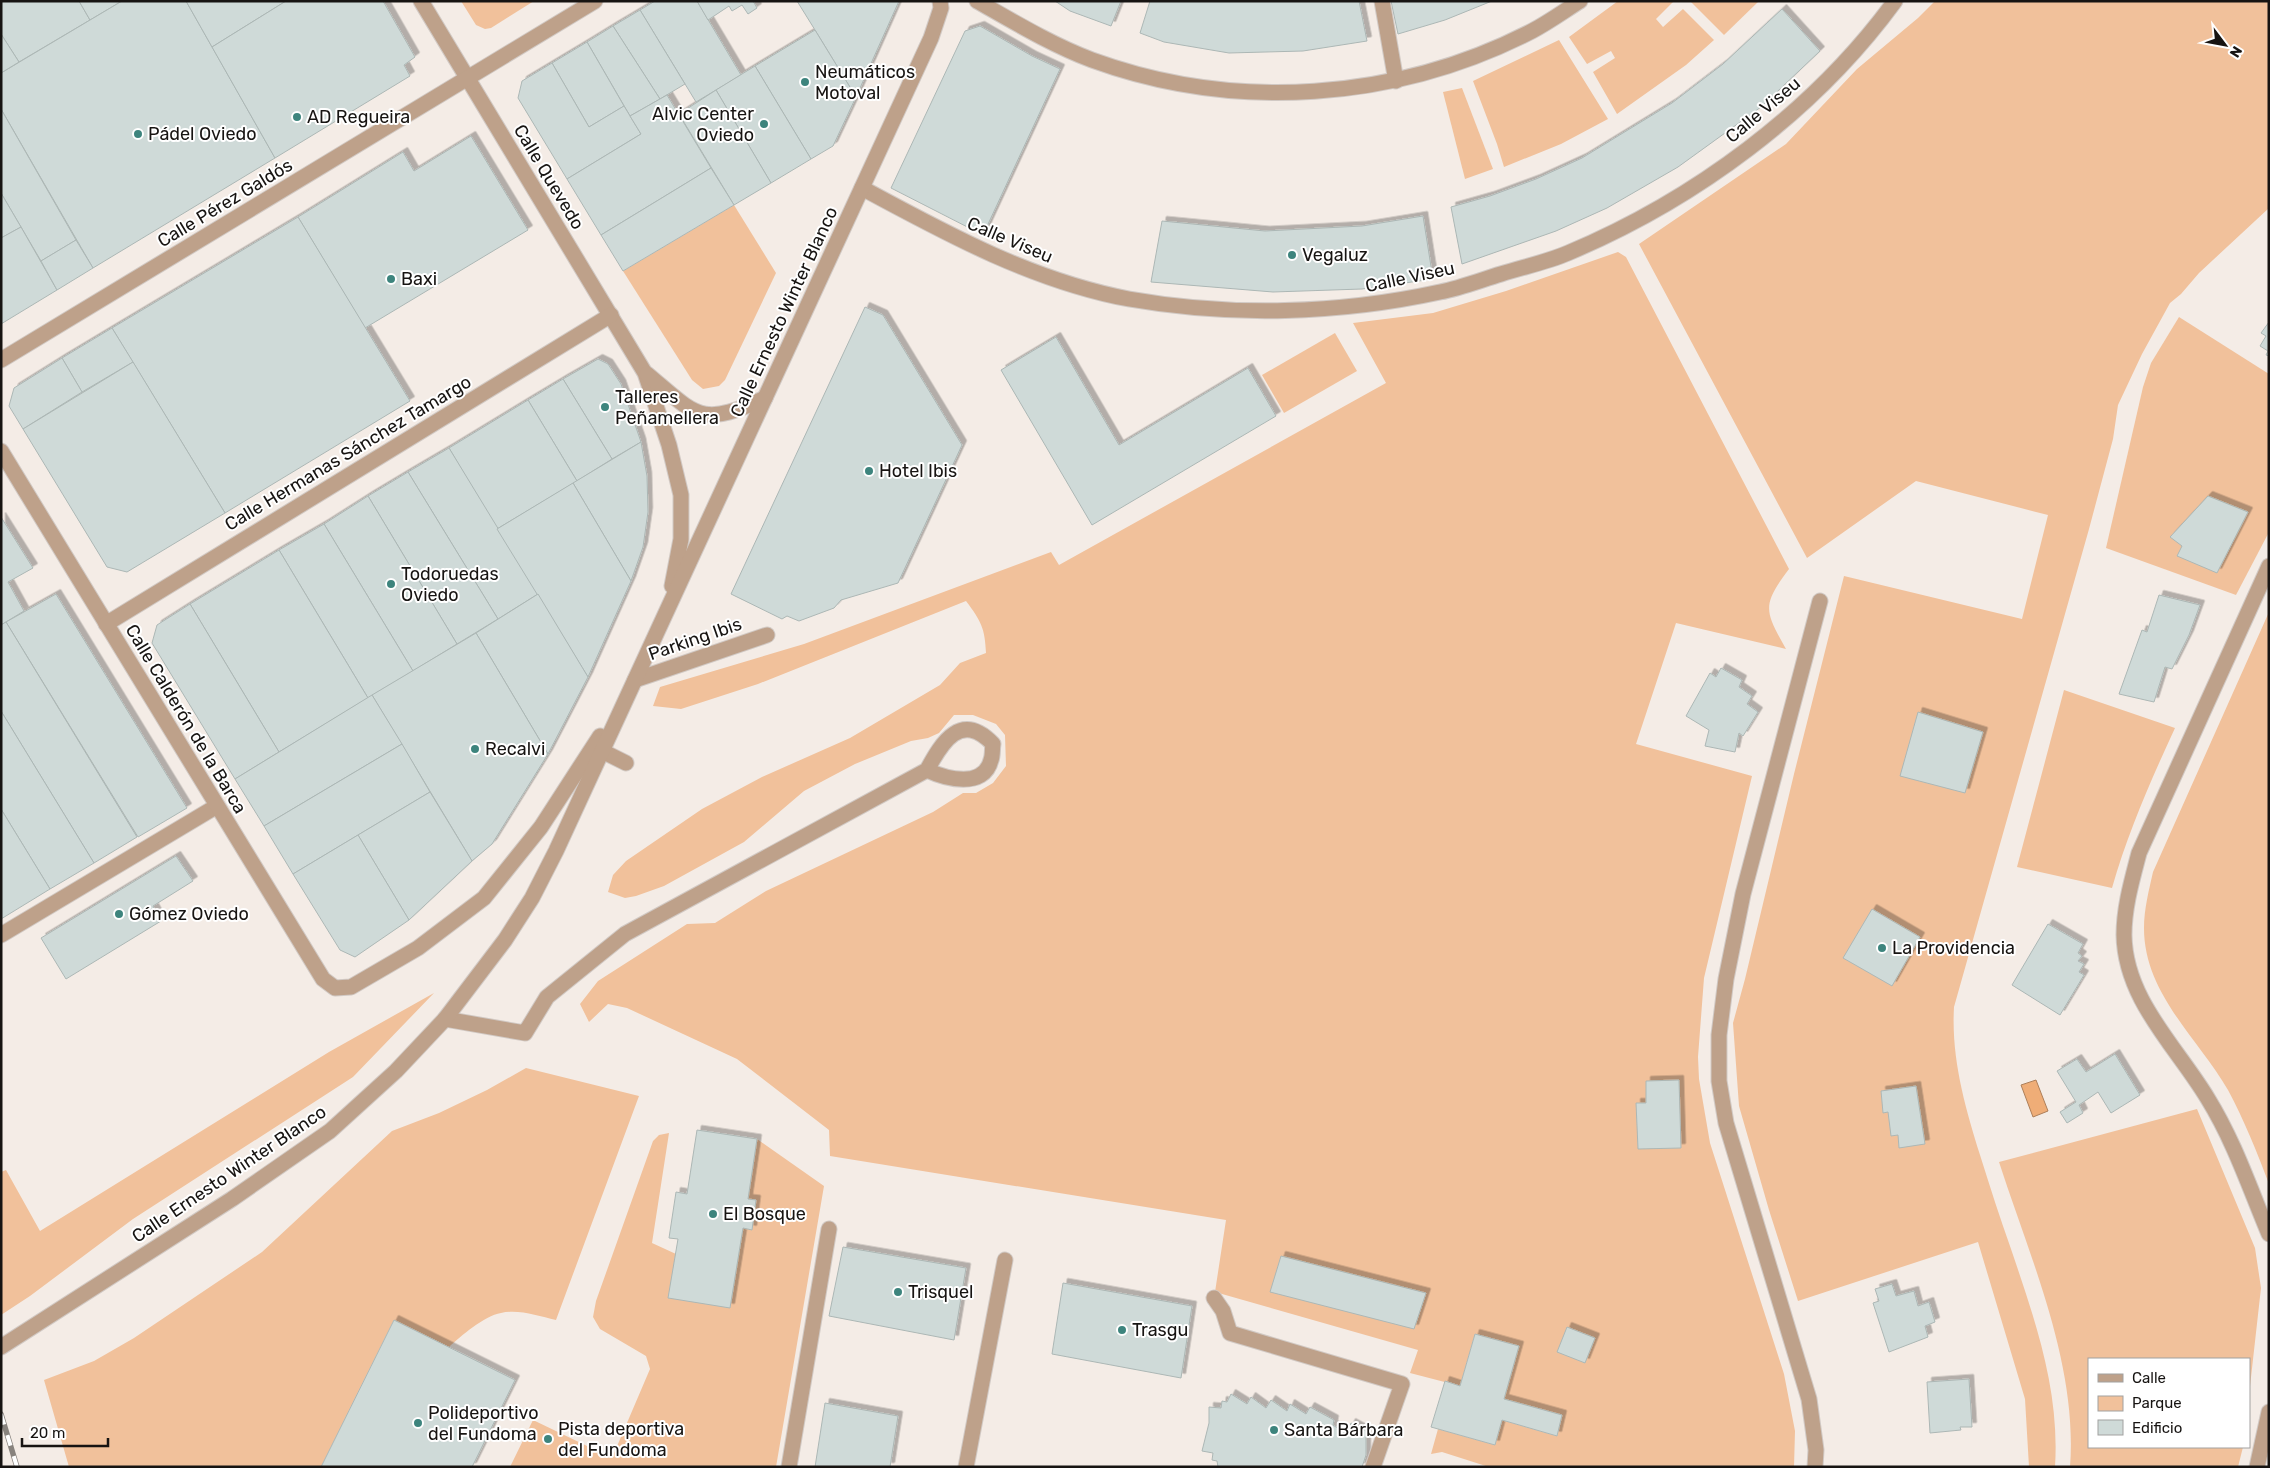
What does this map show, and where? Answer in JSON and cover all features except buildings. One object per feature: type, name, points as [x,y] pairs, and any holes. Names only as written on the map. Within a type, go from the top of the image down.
[{"type":"street","name":"Calle Quevedo","points":[[421,1],[646,373],[670,445],[680,495],[681,539],[667,611]]},
{"type":"street","name":"Calle Pérez Galdós","points":[[1,360],[595,1]]},
{"type":"street","name":"Calle Ernesto Winter Blanco","points":[[1,1347],[300,1153],[366,1100],[446,1018],[505,940],[532,898],[667,611],[931,38],[941,8],[940,1]]},
{"type":"street","points":[[977,1],[1031,32],[1091,59],[1157,80],[1227,92],[1336,90],[1396,81],[1459,62],[1533,31],[1580,1]]},
{"type":"street","points":[[1382,1],[1396,81]]},
{"type":"street","name":"Calle Viseu","points":[[862,188],[967,244],[1003,259],[1049,278],[1128,298],[1182,306],[1283,311],[1363,306],[1443,292],[1566,254],[1665,205],[1728,164],[1788,116],[1837,69],[1895,1]]},
{"type":"street","name":"Calle Hermanas Sánchez Tamargo","points":[[106,624],[611,315]]},
{"type":"street","name":"Calle Quevedo","points":[[646,373],[684,405],[700,415],[717,416],[742,409],[765,398]]},
{"type":"street","name":"Calle Calderón de la Barca","points":[[1,451],[323,979],[335,988],[351,986]]},
{"type":"street","points":[[2269,566],[2139,853],[2128,897],[2124,935],[2128,967],[2146,1008],[2208,1098],[2224,1128],[2269,1234]]},
{"type":"street","points":[[1815,1467],[1816,1450],[1809,1399],[1726,1124],[1719,1081],[1719,1035],[1726,979],[1743,894],[1820,601]]},
{"type":"street","name":"Parking Ibis","points":[[632,686],[767,634]]},
{"type":"street","name":"Calle Ernesto Winter Blanco","points":[[351,986],[418,948],[484,898],[541,826],[632,686]]},
{"type":"street","points":[[602,751],[626,763]]},
{"type":"street","points":[[446,1018],[525,1033],[547,997],[625,934],[928,770]]},
{"type":"street","points":[[1,935],[217,806]]},
{"type":"street","points":[[789,1467],[830,1229]]},
{"type":"street","points":[[966,1467],[1005,1260]]},
{"type":"street","points":[[1214,1298],[1224,1311],[1230,1334],[1402,1384],[1373,1467]]},
{"type":"street","points":[[2257,1467],[2269,1412]]},
{"type":"green space","points":[[461,1],[534,1],[491,28],[485,29],[476,25]]},
{"type":"green space","points":[[1618,1],[1674,1],[1656,19],[1663,27],[1683,9],[1714,40],[1686,65],[1617,114],[1593,72],[1615,58],[1611,51],[1587,64],[1569,37]]},
{"type":"green space","points":[[1690,1],[1759,1],[1724,35]]},
{"type":"green space","points":[[1935,1],[2269,1],[2269,208],[2199,273],[2181,294],[2170,303],[2142,354],[2118,405],[2113,439],[2089,529],[1954,1007],[1957,1064],[1964,1101],[1974,1137],[2029,1302],[2050,1383],[2056,1438],[2055,1467],[2029,1467],[2025,1399],[1978,1242],[1798,1301],[1739,1106],[1733,1023],[1844,576],[2022,619],[2048,515],[1916,481],[1807,558],[1639,244],[1786,144],[1857,69],[1918,18]]},
{"type":"green space","points":[[1559,40],[1608,119],[1561,144],[1504,167],[1473,81]]},
{"type":"green space","points":[[1462,88],[1493,169],[1465,179],[1443,92]]},
{"type":"green space","points":[[734,205],[776,273],[725,380],[719,386],[703,389],[692,380],[623,271]]},
{"type":"green space","points":[[1618,252],[1626,257],[1789,569],[1774,591],[1769,608],[1773,625],[1786,649],[1676,623],[1636,744],[1752,776],[1704,978],[1698,1057],[1699,1079],[1710,1143],[1784,1374],[1795,1431],[1794,1467],[1489,1467],[1442,1452],[1431,1454],[1438,1429],[1495,1445],[1502,1420],[1557,1436],[1562,1415],[1504,1399],[1518,1346],[1475,1334],[1460,1386],[1410,1373],[1418,1350],[1215,1292],[1226,1220],[830,1156],[829,1130],[737,1059],[627,1008],[608,1004],[589,1022],[580,1004],[598,981],[687,924],[715,923],[766,891],[933,812],[963,793],[976,793],[993,783],[1006,766],[1005,735],[996,724],[973,715],[954,715],[939,733],[928,738],[911,741],[855,764],[804,791],[744,842],[664,886],[625,898],[608,892],[613,875],[626,861],[702,809],[762,777],[850,738],[940,685],[960,663],[986,653],[985,637],[979,620],[966,601],[758,684],[681,709],[653,706],[660,687],[804,644],[1051,552],[1059,565],[1386,383],[1353,323],[1433,313],[1506,291]]},
{"type":"green space","points":[[2179,317],[2269,374],[2269,532],[2236,595],[2106,548],[2143,387],[2151,363]]},
{"type":"green space","points":[[1335,333],[1357,371],[1284,413],[1262,375]]},
{"type":"green space","points":[[2269,612],[2269,1184],[2250,1136],[2228,1090],[2162,994],[2146,951],[2144,928],[2153,872]]},
{"type":"green space","points":[[2064,690],[2175,728],[2140,806],[2112,888],[2017,867]]},
{"type":"green space","points":[[434,993],[353,1077],[133,1219],[30,1296],[1,1315],[1,1172],[6,1170],[40,1231],[329,1052]]},
{"type":"green space","points":[[526,1068],[639,1096],[556,1320],[522,1312],[501,1313],[480,1322],[449,1347],[394,1320],[321,1467],[69,1467],[44,1380],[94,1361],[134,1338],[262,1252],[392,1131],[439,1113],[487,1090]]},
{"type":"green space","points":[[2197,1109],[2255,1248],[2261,1288],[2250,1386],[2250,1358],[2088,1358],[2088,1448],[2243,1448],[2238,1467],[2070,1467],[2071,1428],[2067,1389],[2059,1351],[2037,1274],[1999,1162]]},
{"type":"green space","points":[[669,1133],[652,1243],[676,1254],[730,1307],[743,1228],[752,1229],[756,1200],[748,1199],[757,1139],[824,1186],[776,1467],[510,1467],[533,1420],[612,1458],[650,1369],[646,1356],[600,1329],[593,1317],[596,1301],[653,1141],[659,1135]]},
{"type":"shaded area","points":[[2036,1080],[2048,1111],[2033,1117],[2021,1085]]},
{"type":"railway","points":[[1,1414],[17,1467]]},
{"type":"place","name":"Neumáticos Motoval","points":[[805,82]]},
{"type":"place","name":"AD Regueira","points":[[297,117]]},
{"type":"place","name":"Alvic Center Oviedo","points":[[764,124]]},
{"type":"place","name":"Pádel Oviedo","points":[[138,134]]},
{"type":"place","name":"Vegaluz","points":[[1292,255]]},
{"type":"place","name":"Baxi","points":[[391,279]]},
{"type":"place","name":"Talleres Peñamellera","points":[[605,407]]},
{"type":"place","name":"Hotel Ibis","points":[[869,471]]},
{"type":"place","name":"Todoruedas Oviedo","points":[[391,584]]},
{"type":"place","name":"Recalvi","points":[[475,749]]},
{"type":"place","name":"Gómez Oviedo","points":[[119,914]]},
{"type":"place","name":"La Providencia","points":[[1882,948]]},
{"type":"place","name":"El Bosque","points":[[713,1214]]},
{"type":"place","name":"Trisquel","points":[[898,1292]]},
{"type":"place","name":"Trasgu","points":[[1122,1330]]},
{"type":"place","name":"Polideportivo del Fundoma","points":[[418,1423]]},
{"type":"place","name":"Santa Bárbara","points":[[1274,1430]]},
{"type":"place","name":"Pista deportiva del Fundoma","points":[[548,1439]]}]
